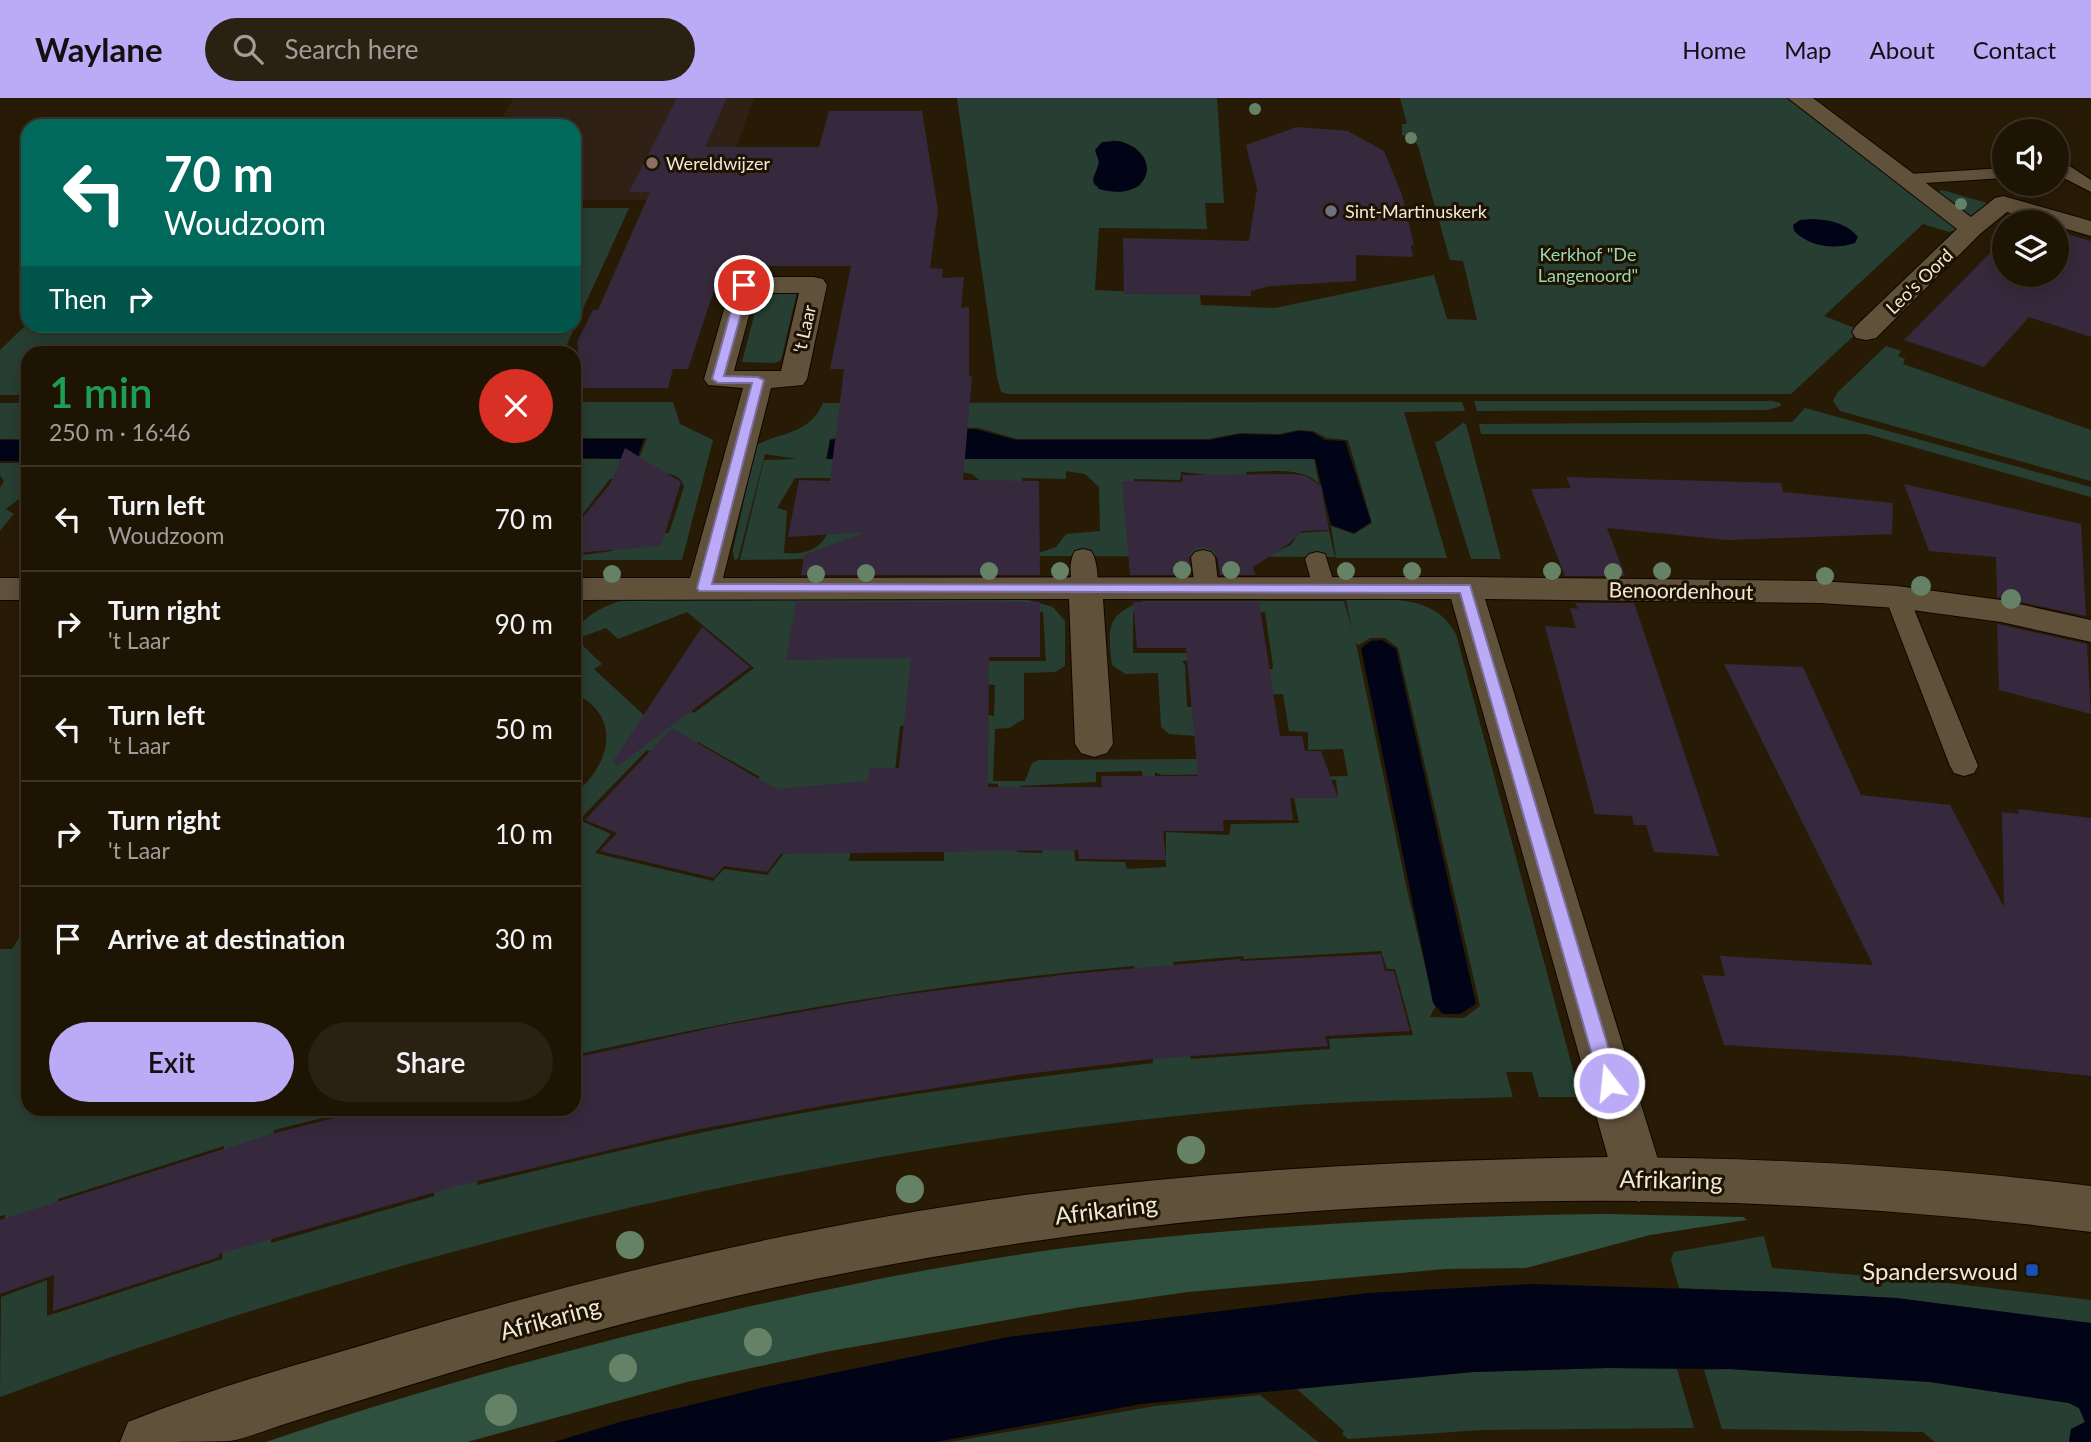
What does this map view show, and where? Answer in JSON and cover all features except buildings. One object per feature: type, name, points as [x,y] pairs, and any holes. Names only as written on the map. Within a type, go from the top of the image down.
[{"type":"street","name":"Leo's Oord","points":[[1799,98],[1909,179],[1971,229]]},
{"type":"street","name":"Leo's Oord","points":[[1909,179],[2091,229]]},
{"type":"street","name":"Leo's Oord","points":[[1866,332],[1971,229],[2003,203]]},
{"type":"street","points":[[704,588],[758,380]]},
{"type":"street","points":[[1084,573],[1094,744]]},
{"type":"street","name":"Benoordenhout","points":[[581,589],[704,588],[1084,573],[1320,574],[1465,588],[1820,592],[1897,597],[2001,611],[2091,631]]},
{"type":"street","points":[[1465,588],[1639,1178]]},
{"type":"street","points":[[0,589],[21,589]]},
{"type":"street","name":"Afrikaring","points":[[148,1442],[213,1418],[468,1340],[707,1277],[891,1239],[1090,1210],[1303,1189],[1540,1179],[1639,1178],[1867,1186],[2004,1197],[2091,1209]]},
{"type":"lane","points":[[2069,173],[2091,187]]},
{"type":"lane","points":[[1909,179],[1992,174]]},
{"type":"lane","points":[[1897,597],[1964,766]]},
{"type":"shaded area","name":"Wereldwijzer","points":[[514,98],[754,98],[717,200],[581,200],[581,119],[500,119]]},
{"type":"green space","name":"Kerkhof \"De Langenoord\"","points":[[957,98],[1217,98],[1224,203],[1205,203],[1207,229],[1099,228],[1095,290],[1200,295],[1201,305],[1275,308],[1434,275],[1447,319],[1477,320],[1463,261],[1450,260],[1418,146],[1412,137],[1402,135],[1402,124],[1407,124],[1400,98],[1787,98],[1959,229],[1949,232],[1923,224],[1824,316],[1860,330],[1791,394],[1007,394],[1001,392]],"holes":[[[1112,140],[1136,148],[1146,166],[1140,186],[1117,191],[1094,185],[1093,177]]]},
{"type":"green space","points":[[1942,190],[1987,203],[1971,216],[1938,192]]},
{"type":"green space","points":[[581,208],[629,208],[581,313]]},
{"type":"green space","points":[[797,292],[781,360],[775,363],[742,362],[760,293]]},
{"type":"green space","points":[[21,330],[21,333],[572,333],[566,346],[21,346],[21,395],[0,395],[0,350]]},
{"type":"green space","points":[[1886,346],[1901,351],[1898,356],[1905,359],[1903,364],[2091,430],[2091,481],[1840,411],[1833,401],[1837,393]]},
{"type":"green space","points":[[1474,401],[1772,401],[1780,403],[1781,406],[1767,410],[1477,411]]},
{"type":"green space","points":[[581,402],[673,402],[680,424],[713,440],[682,560],[581,560],[581,543],[587,543],[583,555],[612,551],[634,535],[669,533],[684,487],[681,480],[670,474],[663,473],[653,479],[610,479],[581,515],[581,459],[639,459],[647,438],[581,438]]},
{"type":"green space","points":[[1462,402],[1465,411],[1404,412],[1447,558],[1336,558],[1331,526],[1354,534],[1372,523],[1348,440],[1327,438],[1313,431],[1298,430],[1279,434],[1240,433],[1209,439],[1017,439],[979,428],[946,427],[879,430],[830,439],[826,459],[1314,459],[1319,484],[1312,478],[1285,471],[1246,472],[1247,479],[1181,472],[1180,480],[1134,479],[1127,508],[1180,543],[1275,552],[1291,545],[1299,533],[1329,531],[1335,557],[978,556],[740,560],[764,460],[797,459],[765,454],[738,559],[734,560],[733,550],[756,445],[794,431],[811,421],[823,403]],"holes":[[[1066,471],[1085,474],[1099,487],[1100,531],[1066,534],[1056,547],[1035,554],[1022,478],[1066,479]],[[960,472],[972,474],[982,482],[901,555]],[[795,478],[838,478],[828,532],[814,549],[801,553],[784,553],[787,511],[777,508]]]},
{"type":"green space","points":[[0,403],[21,403],[21,439],[0,439]]},
{"type":"green space","points":[[1805,408],[2091,487],[2091,497],[1867,434],[1481,434],[1479,424],[1792,422]]},
{"type":"green space","points":[[1463,423],[1466,424],[1501,559],[1471,559],[1435,442]]},
{"type":"green space","points":[[0,463],[21,463],[21,497],[6,509],[14,514],[0,531],[0,488],[4,481],[0,475]]},
{"type":"green space","points":[[624,600],[1028,600],[1053,607],[1065,621],[1065,666],[1055,672],[1024,673],[1024,719],[1009,728],[995,729],[993,781],[1025,781],[1032,763],[1039,760],[1196,759],[1197,736],[1169,734],[1161,727],[1158,673],[1125,674],[1112,665],[1110,633],[1115,618],[1143,601],[1344,601],[1352,629],[1346,600],[1408,601],[1435,611],[1456,634],[1576,1081],[1578,1097],[1539,1097],[1532,1072],[1506,1072],[1513,1097],[1272,1107],[1109,1124],[947,1146],[786,1174],[626,1208],[468,1248],[310,1293],[154,1342],[0,1397],[1,1297],[47,1280],[47,1316],[222,1259],[224,1222],[271,1209],[271,1243],[434,1196],[435,1154],[475,1145],[477,1185],[684,1136],[823,1109],[1153,1063],[1149,1032],[1185,1029],[1191,1059],[1330,1049],[1329,1039],[1413,1035],[1395,969],[1387,969],[1381,951],[1244,959],[1243,956],[1173,962],[1176,982],[1138,986],[1134,966],[993,981],[783,1013],[581,1054],[581,821],[611,834],[595,853],[713,881],[724,869],[767,875],[788,848],[749,790],[760,777],[698,742],[678,763],[647,750],[581,818],[581,788],[596,769],[606,741],[600,714],[581,697],[581,644],[602,664],[594,669],[648,719],[680,701],[694,713],[754,668],[687,612],[618,639],[606,628],[581,637],[581,624],[602,608]],"holes":[[[979,608],[1043,612],[1046,661],[983,661],[982,684],[995,685],[994,716],[979,713],[973,770],[895,770],[900,726],[914,725]],[[1133,612],[1265,612],[1273,666],[1272,669],[1260,669],[1264,695],[1283,694],[1289,731],[1308,732],[1308,750],[1343,749],[1348,776],[1313,777],[1336,780],[1338,797],[1306,797],[1291,782],[1299,823],[1231,824],[1229,835],[1166,832],[1166,867],[1127,869],[1125,862],[1075,861],[1074,845],[1044,845],[1042,853],[1017,852],[1016,844],[944,849],[944,861],[849,861],[861,792],[958,782],[998,784],[998,795],[1020,796],[1020,786],[1096,782],[1096,772],[1142,771],[1143,782],[1155,782],[1155,772],[1162,775],[1247,774],[1200,707],[1187,707],[1185,665],[1182,661],[1195,660],[1194,653],[1133,653]],[[1370,638],[1385,638],[1398,648],[1480,1006],[1464,1018],[1430,1017],[1435,1007],[1407,890],[1356,643],[1359,645]]]},
{"type":"green space","points":[[21,935],[21,1116],[330,1116],[274,1130],[271,1154],[224,1167],[224,1146],[58,1199],[56,1220],[4,1238],[5,1215],[0,1216],[0,949],[12,949]]},
{"type":"green space","points":[[1605,1214],[1743,1217],[1747,1220],[1650,1235],[1526,1268],[1445,1269],[1188,1292],[1075,1308],[830,1351],[687,1382],[467,1442],[266,1442],[440,1387],[616,1339],[779,1300],[961,1264],[1098,1244],[1287,1227],[1414,1219]]},
{"type":"green space","points":[[1764,1236],[1772,1268],[1939,1282],[2091,1300],[2091,1323],[1896,1298],[1679,1288],[1671,1260],[1674,1252]]},
{"type":"green space","points":[[1677,1369],[1694,1428],[1482,1430],[1348,1439],[1342,1434],[1344,1431],[1297,1389],[1473,1372]]},
{"type":"green space","points":[[1729,1369],[1930,1382],[2069,1403],[2079,1408],[2085,1422],[2071,1429],[2069,1442],[1935,1442],[1923,1432],[1722,1429],[1704,1370]]},
{"type":"green space","points":[[1260,1395],[1318,1442],[950,1442],[1155,1406]]},
{"type":"water","points":[[1119,141],[1134,147],[1143,156],[1147,166],[1146,176],[1130,190],[1116,192],[1099,189],[1093,181],[1099,162],[1095,150],[1102,142]]},
{"type":"water","points":[[1800,220],[1838,223],[1849,228],[1858,237],[1855,243],[1839,246],[1823,246],[1807,241],[1794,231],[1793,225]]},
{"type":"water","points":[[975,429],[1016,440],[1209,440],[1240,434],[1280,435],[1298,431],[1312,432],[1325,440],[1345,441],[1371,522],[1354,533],[1331,525],[1315,459],[827,459],[830,440],[858,435]]},
{"type":"water","points":[[581,439],[644,439],[637,459],[581,458]]},
{"type":"water","points":[[0,440],[21,440],[21,461],[0,461]]},
{"type":"water","points":[[1382,640],[1396,649],[1476,1004],[1460,1014],[1443,1014],[1433,1003],[1361,648],[1371,641]]},
{"type":"water","points":[[1531,1284],[1896,1298],[2091,1323],[2091,1442],[2069,1442],[2071,1429],[2085,1422],[2079,1408],[2069,1403],[1930,1382],[1729,1369],[1607,1368],[1473,1372],[1141,1404],[936,1442],[554,1442],[620,1422],[765,1387],[1008,1337],[1368,1293]]},
{"type":"place","name":"Wereldwijzer","points":[[652,163]]},
{"type":"place","name":"Sint-Martinuskerk","points":[[1331,211]]},
{"type":"place","name":"Spanderswoud","points":[[2032,1270]]},
{"type":"route","points":[[744,285],[718,379],[758,380],[704,588],[1465,588],[1609,1083]]}]
